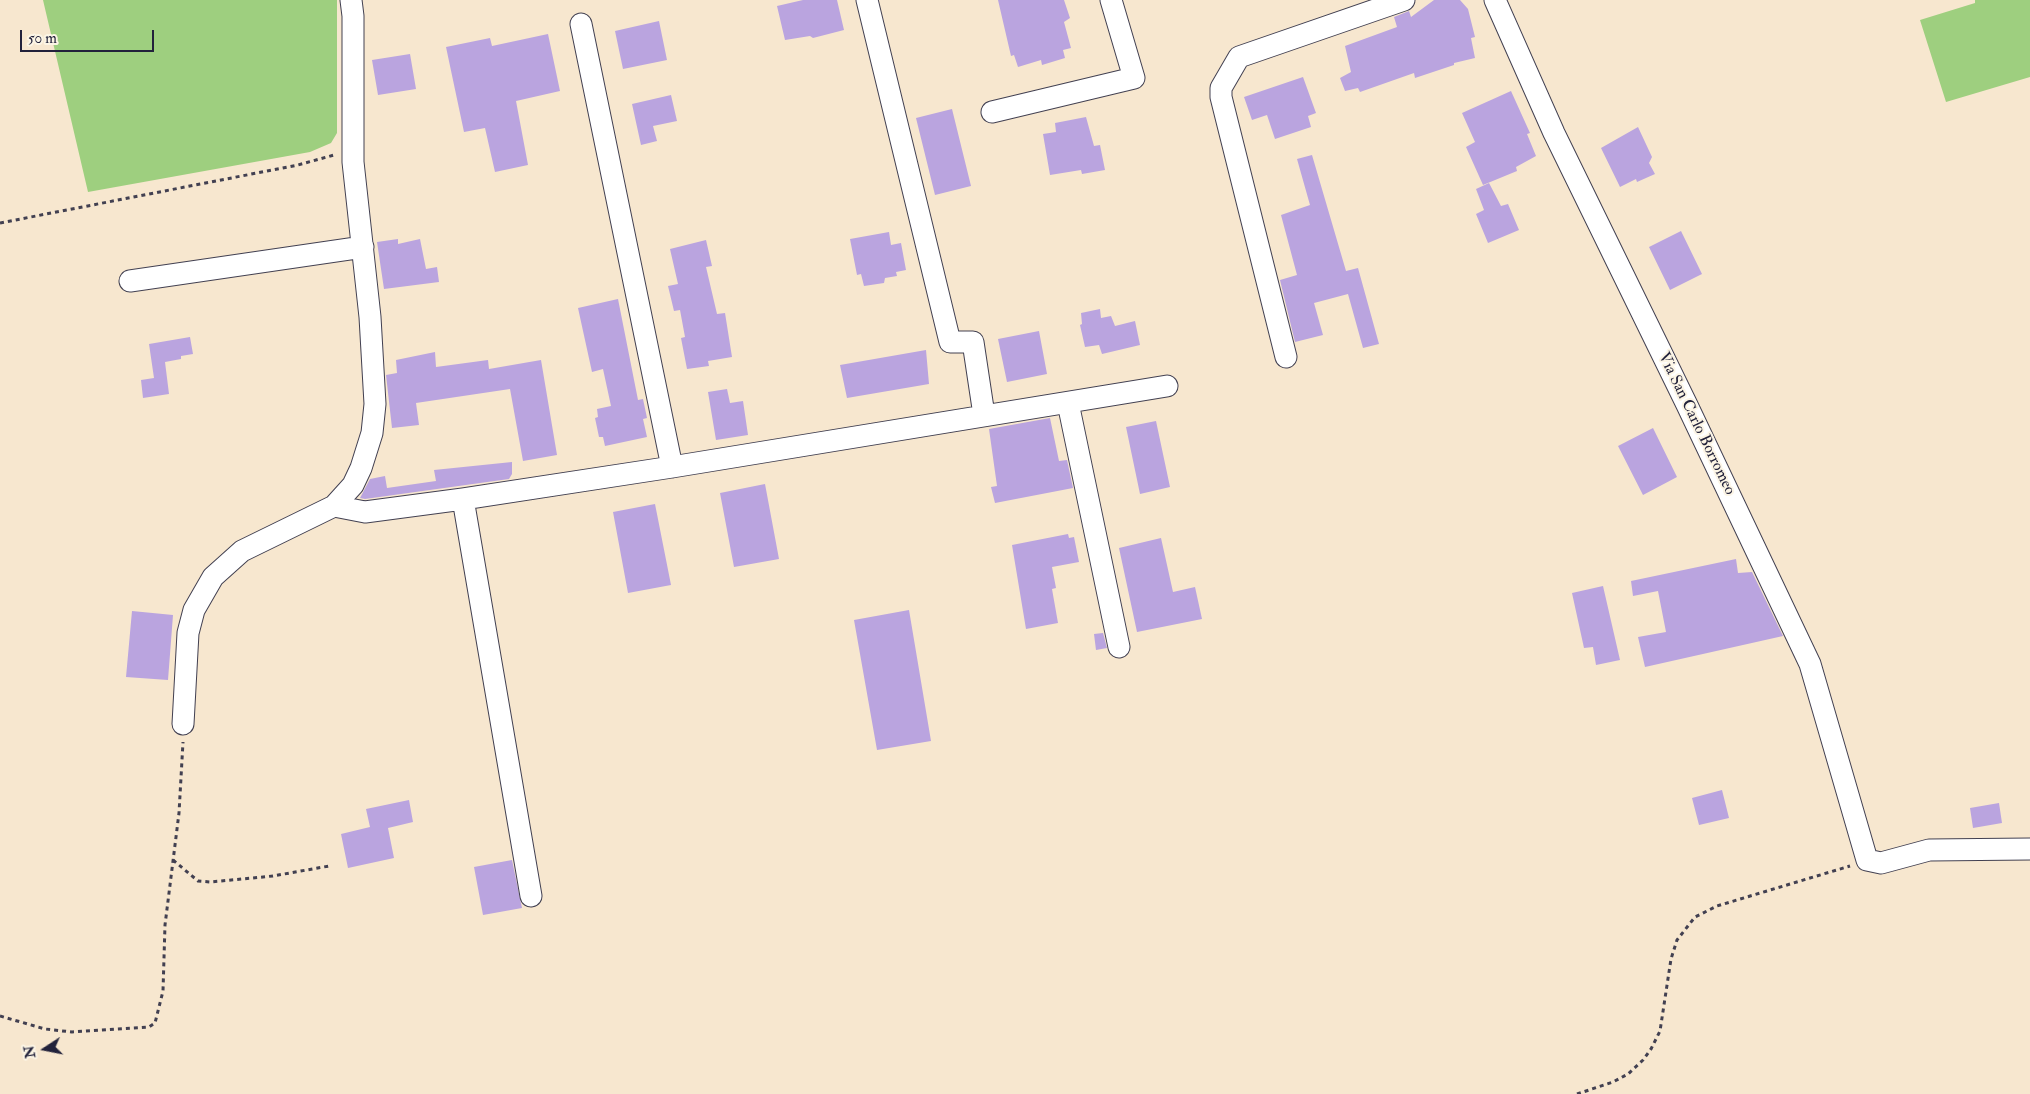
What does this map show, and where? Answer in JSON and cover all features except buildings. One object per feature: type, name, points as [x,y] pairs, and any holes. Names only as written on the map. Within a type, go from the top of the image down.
[{"type":"street","points":[[184,724],[188,633],[194,610],[213,577],[242,550],[334,506],[353,485],[361,468],[372,432],[375,404],[370,317],[354,162],[354,16],[351,0]]},
{"type":"street","points":[[867,0],[950,342],[973,342],[984,415]]},
{"type":"street","points":[[992,112],[1134,78],[1111,0]]},
{"type":"street","points":[[1286,357],[1221,97],[1221,88],[1239,57],[1404,0]]},
{"type":"street","name":"Via San Carlo Borromeo","points":[[1494,0],[1554,133],[1687,405],[1810,664],[1867,860]]},
{"type":"street","points":[[581,24],[672,467]]},
{"type":"street","points":[[130,281],[363,248]]},
{"type":"street","points":[[334,506],[365,512],[463,499],[672,467],[1167,386]]},
{"type":"street","points":[[1068,403],[1119,647]]},
{"type":"street","points":[[463,499],[531,896]]},
{"type":"street","points":[[1867,860],[1881,863],[1929,850],[2030,849]]},
{"type":"path","points":[[0,223],[320,161],[334,155],[353,138]]},
{"type":"path","points":[[0,1016],[45,1029],[72,1032],[149,1027],[155,1023],[163,990],[165,925],[179,813],[184,724]]},
{"type":"path","points":[[173,860],[198,881],[210,882],[273,876],[329,866]]},
{"type":"path","points":[[1578,1094],[1613,1082],[1628,1074],[1643,1060],[1651,1049],[1660,1031],[1671,960],[1677,940],[1695,917],[1717,906],[1867,860]]},
{"type":"green space","points":[[43,0],[337,0],[337,133],[331,143],[310,152],[88,192]]},
{"type":"green space","points":[[1975,0],[2030,0],[2030,77],[1946,102],[1920,20],[1975,3]]}]
